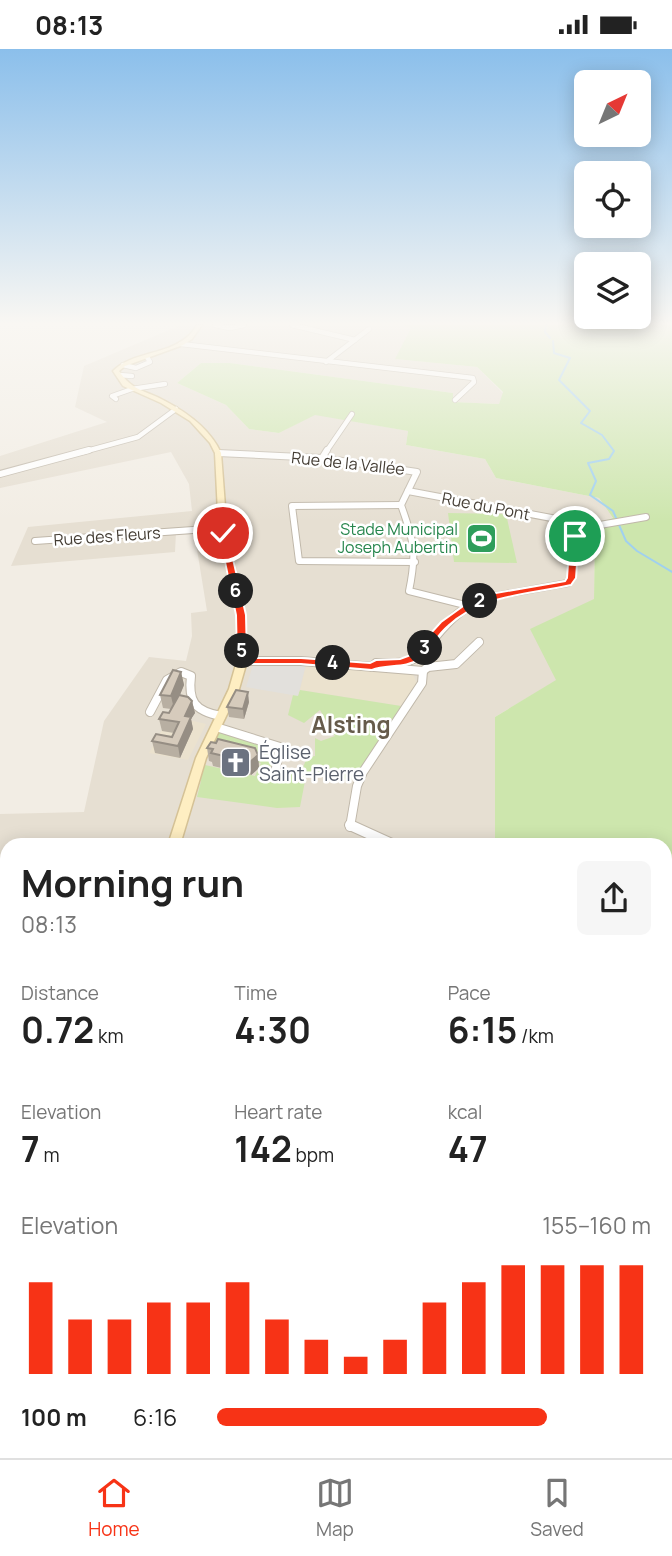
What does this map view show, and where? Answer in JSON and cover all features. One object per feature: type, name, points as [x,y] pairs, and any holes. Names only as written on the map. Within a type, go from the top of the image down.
[{"type":"main road","points":[[136,391],[176,409],[200,428],[218,453],[222,528],[241,615],[243,637],[242,661],[234,689],[201,758],[175,838]]},
{"type":"street","points":[[116,399],[112,395],[126,391]]},
{"type":"street","points":[[455,400],[465,391]]},
{"type":"street","points":[[0,474],[138,437],[176,409]]},
{"type":"street","points":[[322,458],[352,414]]},
{"type":"street","name":"Rue de la Vallée","points":[[218,453],[322,458],[416,472],[401,505],[413,539],[415,562],[409,591],[469,606]]},
{"type":"street","name":"Rue du Pont","points":[[408,491],[594,526],[620,524],[646,517]]},
{"type":"street","points":[[401,505],[292,506],[299,561],[415,562]]},
{"type":"street","points":[[372,667],[376,663],[401,662],[415,657],[444,624],[469,606],[490,597],[568,583],[572,578],[575,536],[594,526]]},
{"type":"street","name":"Rue des Fleurs","points":[[34,541],[222,528]]},
{"type":"street","points":[[377,838],[351,827],[357,786],[363,772],[422,683],[424,671],[428,667],[456,664],[479,642]]},
{"type":"street","points":[[242,661],[301,661],[424,671]]},
{"type":"street","points":[[150,712],[169,677],[181,672],[191,676],[189,692],[193,701],[205,712],[218,722],[280,747],[276,768]]},
{"type":"shaded area","name":"Alsting","points":[[79,391],[194,391],[226,405],[249,429],[279,433],[315,414],[408,431],[406,445],[485,459],[496,478],[599,498],[613,518],[595,524],[594,599],[557,680],[495,717],[495,838],[0,838],[0,814],[84,812],[104,721],[149,657],[186,661],[192,636],[191,613],[207,611],[194,531],[176,532],[175,552],[11,566],[28,527],[192,511],[189,484],[171,452],[0,488],[0,456],[107,422],[75,407]]},
{"type":"shaded area","name":"Alsting","points":[[436,391],[501,391],[503,393],[499,404],[452,402],[453,393]]},
{"type":"shaded area","points":[[306,664],[413,674],[417,684],[401,706],[300,690]]},
{"type":"shaded area","points":[[306,664],[298,696],[246,687],[253,665]]},
{"type":"shaded area","points":[[189,720],[206,724],[188,760],[149,753],[165,724]]},
{"type":"green space","points":[[194,391],[436,391],[453,393],[453,402],[499,404],[502,391],[672,391],[672,838],[495,838],[495,717],[556,680],[530,629],[594,599],[595,524],[613,518],[599,498],[496,478],[485,459],[406,445],[408,431],[315,415],[279,433],[249,429],[226,405]]},
{"type":"green space","name":"Stade Municipal Joseph Aubertin","points":[[448,513],[506,514],[517,563],[454,562]]},
{"type":"green space","points":[[300,690],[401,706],[354,780],[301,773],[307,757],[315,756],[315,738],[321,741],[335,736],[320,710],[304,723],[288,715],[293,695],[298,695]]},
{"type":"green space","points":[[220,731],[276,750],[269,770],[306,776],[300,807],[277,808],[197,797],[201,781],[199,780],[205,765],[255,776],[261,763],[210,750]]},
{"type":"building","points":[[173,670],[181,672],[171,696],[160,695]]},
{"type":"building","points":[[236,690],[248,692],[243,709],[227,707]]},
{"type":"building","points":[[179,695],[192,701],[185,716],[191,717],[178,746],[152,741],[156,734],[172,737],[179,722],[159,719],[163,712],[169,713]]},
{"type":"building","points":[[218,739],[255,748],[258,755],[250,762],[211,753],[213,749],[207,748],[211,742],[216,743]]},
{"type":"waterway","points":[[570,391],[590,411],[581,423],[602,435],[614,451],[609,459],[588,463],[596,481],[590,495],[613,511],[626,541],[637,551],[672,572]]},
{"type":"place","name":"Stade Municipal Joseph Aubertin","points":[[481,538]]},
{"type":"place","name":"Église Saint-Pierre","points":[[236,763]]},
{"type":"district","name":"Alsting","points":[[351,724]]},
{"type":"route","points":[[223,533],[241,615],[242,661],[301,661],[372,667],[376,663],[401,662],[415,657],[444,624],[469,606],[490,597],[568,583],[572,578],[575,536]]}]
